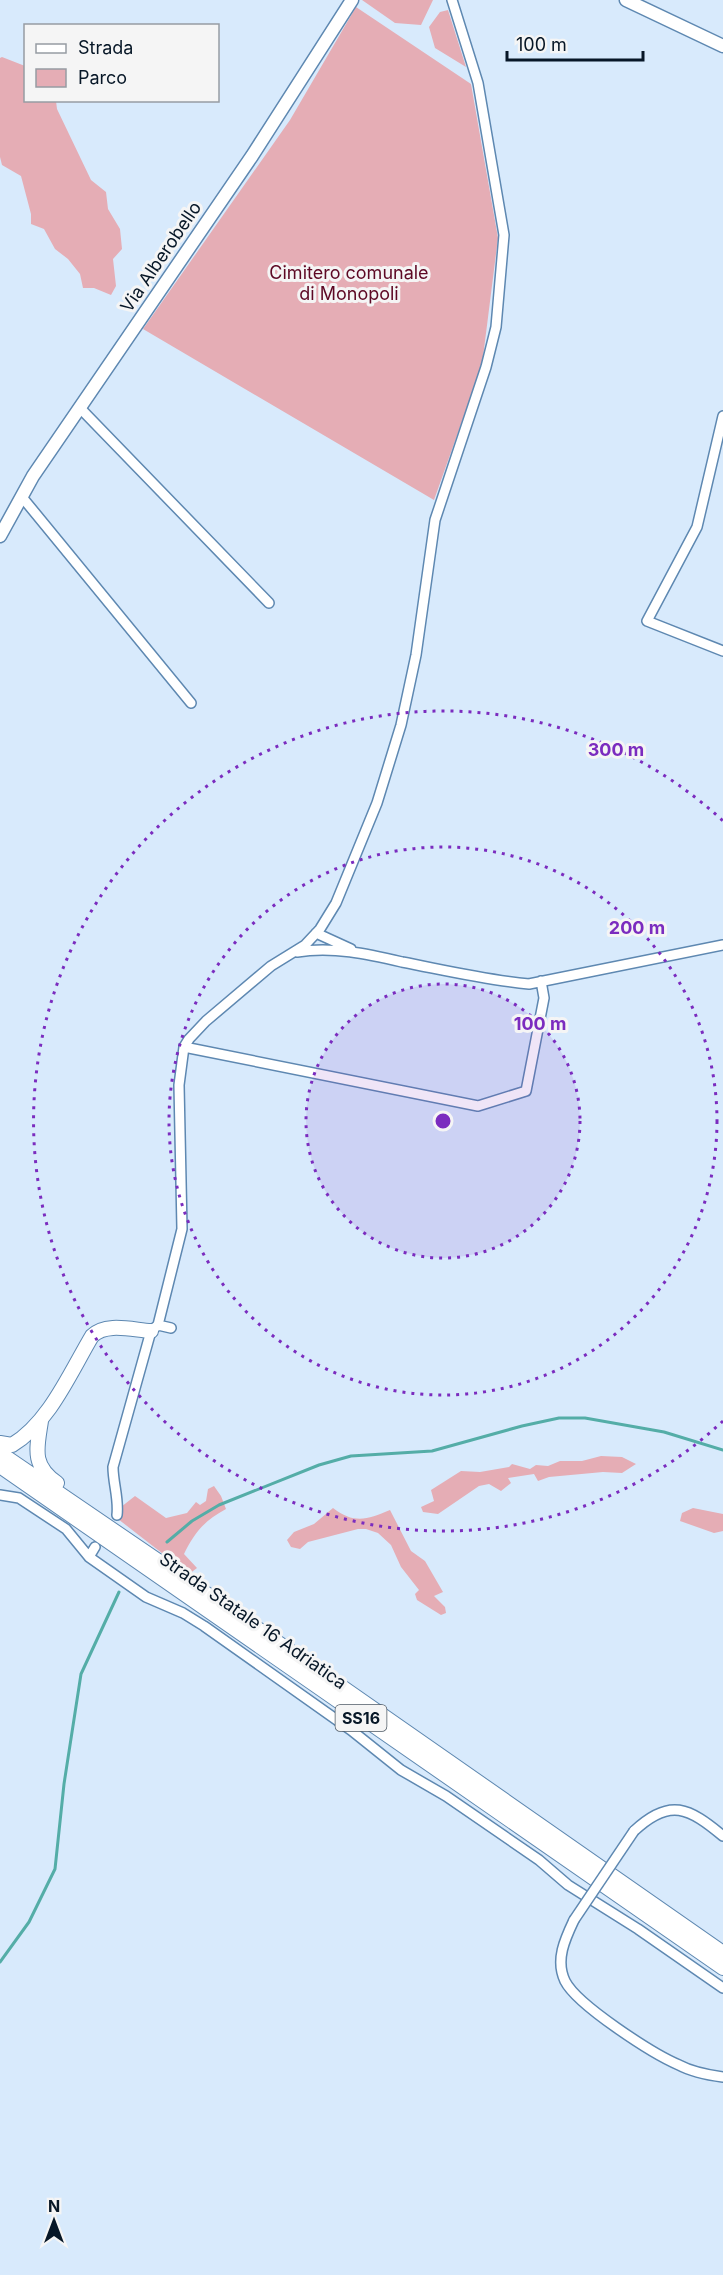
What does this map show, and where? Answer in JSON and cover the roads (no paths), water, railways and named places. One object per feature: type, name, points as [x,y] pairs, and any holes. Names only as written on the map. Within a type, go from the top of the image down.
[{"type":"highway","points":[[0,1443],[12,1445],[24,1438],[41,1421],[92,1336],[98,1330],[155,1328]]},
{"type":"highway","points":[[41,1421],[38,1445],[39,1464],[45,1474],[86,1502],[103,1525]]},
{"type":"highway","name":"Strada Statale 16 Adriatica","points":[[0,1453],[309,1664],[723,1953]]},
{"type":"highway","name":"Strada Statale 16 Adriatica","points":[[0,1466],[723,1968]]},
{"type":"highway","points":[[649,1901],[723,1944]]},
{"type":"main road","name":"Via Alberobello","points":[[0,536],[33,476],[252,156],[352,0]]},
{"type":"main road","points":[[626,0],[723,46]]},
{"type":"street","points":[[117,1515],[113,1467],[182,1229],[179,1085],[184,1047],[206,1022],[271,966],[305,945],[325,922],[336,903],[377,803],[401,725],[422,620],[435,520],[486,367],[496,327],[504,235],[478,83],[452,0]]},
{"type":"street","points":[[80,408],[269,603]]},
{"type":"street","points":[[723,416],[697,527],[647,621],[723,651]]},
{"type":"street","points":[[22,497],[190,703]]},
{"type":"street","points":[[325,922],[338,943]]},
{"type":"street","points":[[314,935],[364,954]]},
{"type":"street","points":[[314,935],[315,942],[328,950]]},
{"type":"street","points":[[293,952],[328,950],[364,954],[502,982],[529,984],[723,945]]},
{"type":"street","points":[[184,1047],[478,1106],[526,1091],[544,998],[541,981]]},
{"type":"street","points":[[155,1328],[171,1328]]},
{"type":"street","points":[[0,1495],[19,1498],[66,1529],[88,1557],[146,1597],[183,1613],[204,1626],[351,1731],[401,1770],[446,1796],[539,1860],[568,1885],[638,1929],[723,1988]]},
{"type":"street","points":[[88,1557],[95,1547]]},
{"type":"street","points":[[723,1836],[701,1818],[685,1811],[668,1811],[650,1816],[634,1831],[574,1920],[563,1944],[561,1961],[565,1981],[579,2000],[651,2050],[680,2066],[723,2077]]},
{"type":"waterway","points":[[167,1542],[192,1521],[219,1505],[319,1465],[351,1456],[432,1451],[559,1418],[585,1418],[664,1432],[723,1450]]},
{"type":"waterway","points":[[0,1962],[29,1922],[55,1869],[64,1784],[81,1674],[119,1592]]},
{"type":"park label","name":"Cimitero comunale di Monopoli","points":[[349,283]]}]
